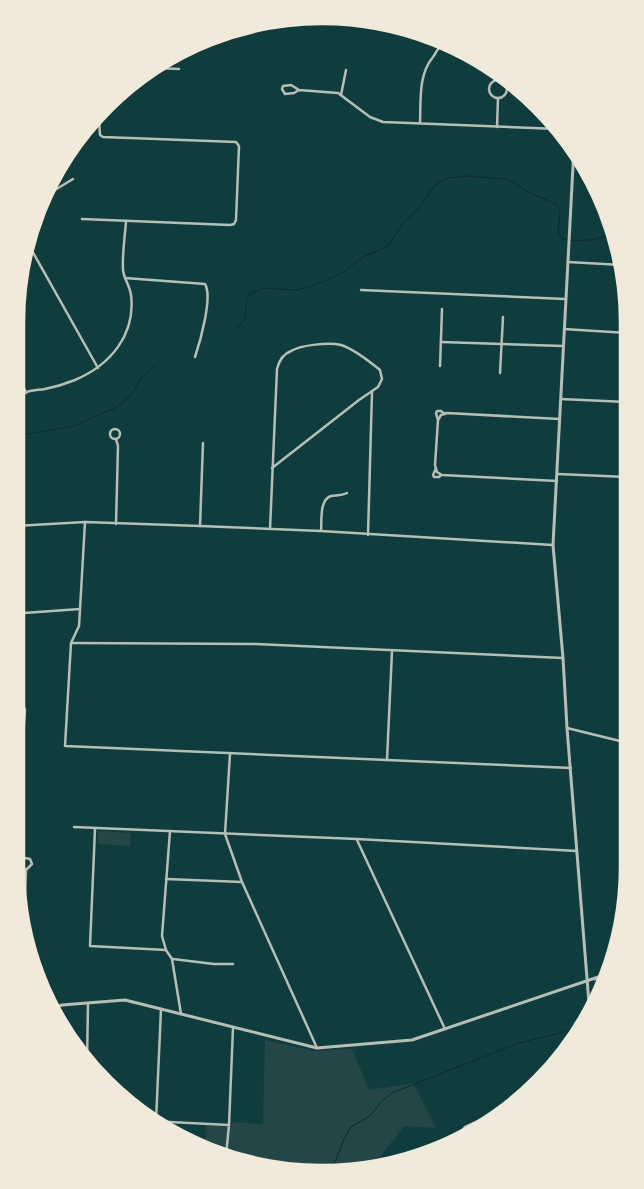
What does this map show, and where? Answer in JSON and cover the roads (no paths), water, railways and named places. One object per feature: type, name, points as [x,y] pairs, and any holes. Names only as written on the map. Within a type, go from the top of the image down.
[{"type":"street","points":[[420,124],[423,71],[439,47]]},
{"type":"street","points":[[165,68],[179,69]]},
{"type":"street","points":[[341,94],[346,70]]},
{"type":"street","points":[[497,80],[491,83],[489,90],[492,96],[498,98],[504,95],[505,86]]},
{"type":"street","points":[[299,90],[294,93],[285,94],[282,89],[283,86],[291,85],[299,90],[338,92],[370,117],[383,122],[549,129]]},
{"type":"street","points":[[497,127],[498,98]]},
{"type":"street","points":[[82,218],[234,224],[236,220],[239,146],[236,142],[103,137],[100,135],[99,124]]},
{"type":"street","points":[[573,161],[570,234],[564,299],[558,474],[553,545],[588,1000]]},
{"type":"street","points":[[55,190],[73,179]]},
{"type":"street","points":[[24,388],[26,392],[56,387],[75,380],[98,368],[111,357],[120,345],[127,333],[131,320],[131,294],[123,267],[126,221]]},
{"type":"street","points":[[32,251],[98,368]]},
{"type":"street","points":[[568,262],[615,265]]},
{"type":"street","points":[[125,278],[203,282],[208,289],[205,321],[195,357]]},
{"type":"street","points":[[361,290],[564,299]]},
{"type":"street","points":[[440,366],[442,309]]},
{"type":"street","points":[[500,373],[502,317]]},
{"type":"street","points":[[564,329],[620,333]]},
{"type":"street","points":[[441,342],[563,346]]},
{"type":"street","points":[[270,529],[272,468],[277,369],[279,362],[290,351],[298,348],[332,343],[342,345],[380,370],[382,379],[378,387],[272,468]]},
{"type":"street","points":[[368,535],[372,392]]},
{"type":"street","points":[[561,399],[620,402]]},
{"type":"street","points":[[442,475],[437,472],[436,468],[438,420],[443,414],[559,419]]},
{"type":"street","points":[[116,439],[118,446],[116,524]]},
{"type":"street","points":[[200,526],[203,443]]},
{"type":"street","points":[[436,468],[432,474],[434,477],[442,475],[557,481]]},
{"type":"street","points":[[558,474],[620,477]]},
{"type":"street","points":[[321,531],[322,504],[331,496],[342,496],[347,493]]},
{"type":"street","points":[[24,525],[85,522],[200,526],[321,531],[553,545]]},
{"type":"street","points":[[85,522],[80,609],[78,626],[71,642],[65,746],[570,768]]},
{"type":"street","points":[[24,613],[80,609]]},
{"type":"street","points":[[71,642],[256,644],[563,658]]},
{"type":"street","points":[[387,760],[392,651]]},
{"type":"street","points":[[24,707],[24,724]]},
{"type":"street","points":[[567,728],[620,741]]},
{"type":"street","points":[[230,754],[225,834],[242,882],[316,1048]]},
{"type":"street","points":[[74,827],[357,839],[577,851]]},
{"type":"street","points":[[95,828],[90,946],[166,950]]},
{"type":"street","points":[[170,831],[162,936],[166,950],[172,959],[181,1014]]},
{"type":"street","points":[[357,839],[445,1029]]},
{"type":"street","points":[[24,859],[30,859],[32,864],[26,870],[25,896]]},
{"type":"street","points":[[166,879],[242,882]]},
{"type":"street","points":[[172,959],[214,964],[233,964]]},
{"type":"street","points":[[59,1006],[126,1000],[316,1048],[401,1042],[600,976]]},
{"type":"street","points":[[587,980],[599,979]]},
{"type":"street","points":[[87,1052],[88,1002]]},
{"type":"street","points":[[156,1115],[161,1009]]},
{"type":"street","points":[[227,1149],[233,1028]]},
{"type":"street","points":[[463,1129],[478,1121]]},
{"type":"street","points":[[167,1122],[229,1125]]},
{"type":"waterway","points":[[238,329],[245,317],[247,299],[251,293],[264,288],[296,290],[313,286],[342,273],[365,256],[388,246],[403,223],[418,209],[435,185],[447,178],[467,176],[507,179],[530,193],[556,204],[560,211],[558,233],[562,239],[589,240],[607,236]]},
{"type":"waterway","points":[[24,434],[74,426],[119,406],[132,394],[141,378],[155,366]]},
{"type":"waterway","points":[[332,1165],[351,1127],[370,1116],[381,1102],[392,1093],[511,1046],[573,1028]]}]
